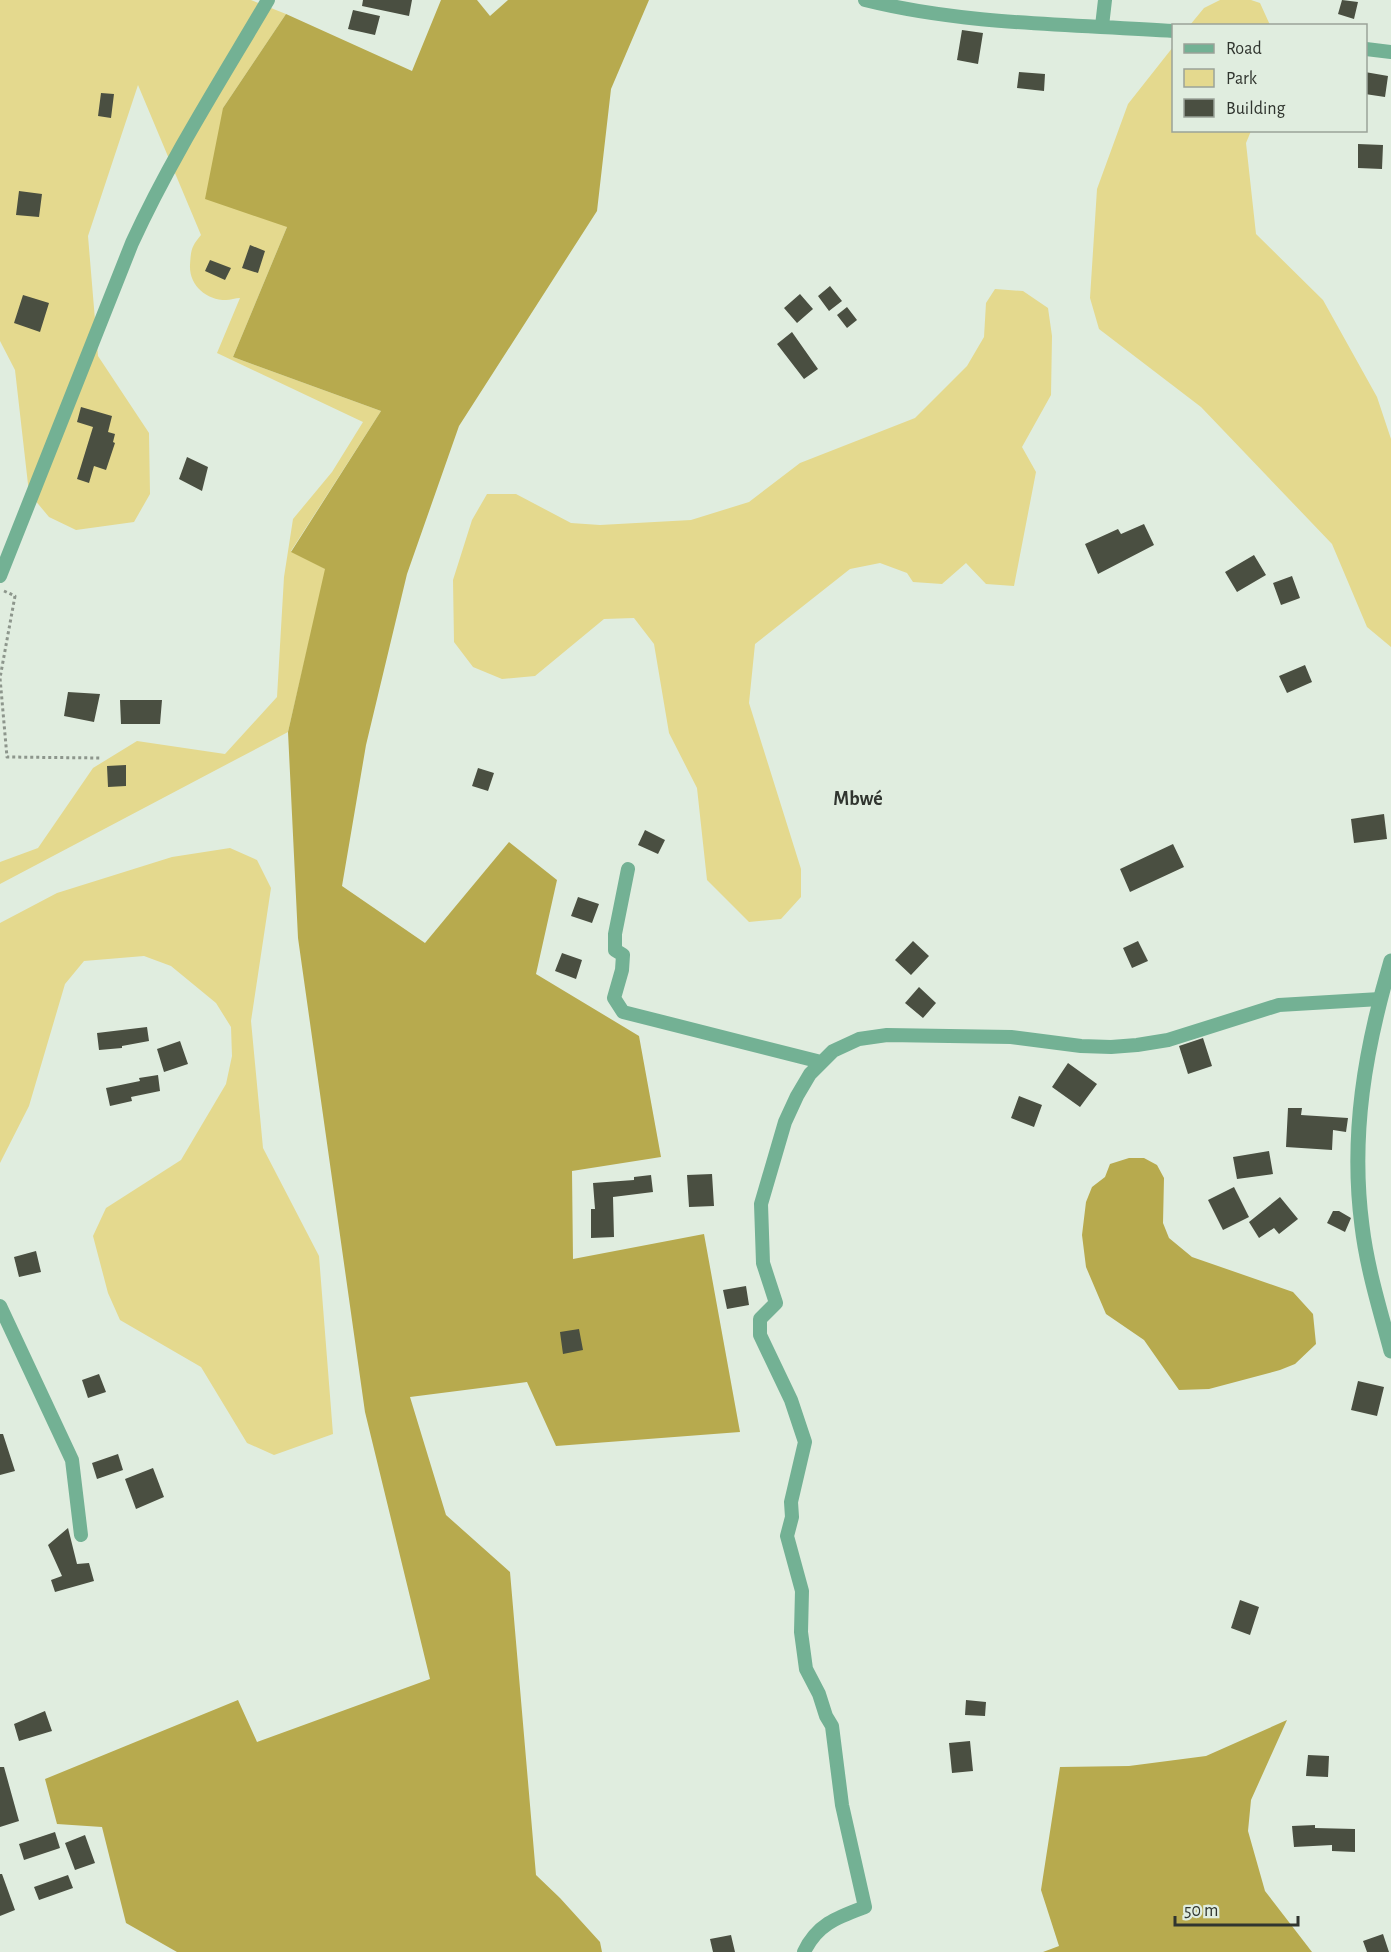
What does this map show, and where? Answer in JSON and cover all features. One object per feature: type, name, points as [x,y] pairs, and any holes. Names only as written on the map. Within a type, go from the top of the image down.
[{"type":"street","points":[[0,576],[132,243],[149,206],[207,100],[268,0]]},
{"type":"street","points":[[865,0],[950,16],[1172,31]]},
{"type":"street","points":[[1102,26],[1105,0]]},
{"type":"street","points":[[1367,49],[1391,52]]},
{"type":"street","points":[[628,869],[615,934],[615,950],[623,955],[622,970],[614,998],[623,1012],[821,1062]]},
{"type":"street","points":[[1391,961],[1380,999],[1360,1107],[1357,1150],[1362,1228],[1391,1351]]},
{"type":"street","points":[[804,1952],[809,1941],[830,1920],[865,1907],[842,1805],[832,1726],[806,1669],[801,1632],[802,1592],[787,1536],[792,1517],[791,1502],[805,1442],[791,1400],[760,1335],[760,1319],[776,1303],[763,1263],[761,1204],[785,1122],[801,1088],[810,1074],[833,1051],[860,1039],[887,1035],[1011,1037],[1081,1046],[1120,1047],[1168,1040],[1279,1005],[1380,999]]},
{"type":"street","points":[[0,1306],[72,1460],[81,1535]]},
{"type":"path","points":[[0,589],[15,596],[0,678],[7,758],[100,758]]},
{"type":"green space","points":[[0,0],[251,0],[286,14],[223,108],[287,227],[233,357],[381,411],[291,551],[326,569],[288,732],[0,884],[0,862],[38,848],[93,768],[137,741],[225,754],[277,697],[284,577],[293,519],[332,472],[363,422],[217,353],[240,298],[226,300],[212,297],[200,290],[192,279],[191,252],[201,235],[138,85],[88,236],[98,356],[149,433],[150,494],[134,522],[76,530],[49,517],[29,493],[15,370],[0,341]]},
{"type":"green space","points":[[1220,0],[1251,0],[1260,3],[1270,24],[1191,24],[1204,8]]},
{"type":"green space","points":[[1172,48],[1172,132],[1251,132],[1246,143],[1256,234],[1323,300],[1377,397],[1391,439],[1391,647],[1367,627],[1332,544],[1201,407],[1099,329],[1090,298],[1097,189],[1128,104]]},
{"type":"green space","points":[[995,289],[1023,291],[1048,308],[1052,336],[1051,395],[1022,447],[1036,472],[1014,586],[986,584],[966,563],[942,584],[913,582],[907,573],[880,563],[850,569],[755,644],[749,703],[801,869],[801,897],[781,919],[749,922],[707,880],[697,788],[669,733],[654,644],[634,618],[604,619],[535,676],[502,679],[473,667],[454,642],[453,580],[472,520],[487,494],[516,494],[571,523],[600,525],[691,520],[749,502],[800,463],[915,418],[967,366],[984,337],[986,303]]},
{"type":"green space","points":[[230,848],[257,860],[271,888],[251,1021],[263,1148],[319,1256],[333,1434],[274,1455],[247,1443],[201,1367],[120,1320],[108,1293],[93,1236],[106,1208],[181,1160],[226,1084],[232,1056],[231,1027],[216,1003],[171,966],[144,956],[84,961],[65,984],[29,1106],[0,1163],[0,923],[57,893],[172,857]]},
{"type":"shaded area","points":[[441,0],[477,0],[490,16],[508,0],[649,0],[611,89],[597,211],[459,426],[407,574],[366,745],[342,886],[425,943],[509,842],[557,880],[536,974],[639,1036],[661,1157],[572,1171],[573,1259],[704,1234],[740,1432],[556,1446],[527,1382],[410,1397],[446,1515],[510,1572],[536,1875],[600,1942],[602,1952],[177,1952],[126,1923],[102,1827],[57,1824],[45,1779],[238,1700],[257,1742],[430,1679],[365,1412],[298,938],[288,732],[325,569],[291,552],[381,411],[233,357],[287,227],[205,199],[223,108],[286,14],[412,71]]},
{"type":"shaded area","points":[[1129,1158],[1144,1158],[1157,1165],[1164,1178],[1163,1223],[1169,1238],[1192,1257],[1293,1292],[1313,1314],[1316,1344],[1295,1364],[1209,1389],[1179,1390],[1144,1340],[1106,1314],[1086,1267],[1082,1235],[1086,1202],[1092,1187],[1105,1177],[1110,1164]]},
{"type":"shaded area","points":[[1287,1720],[1251,1800],[1248,1831],[1265,1891],[1312,1952],[1043,1952],[1059,1946],[1041,1890],[1060,1767],[1129,1766],[1206,1756]]},
{"type":"building","points":[[363,0],[412,0],[409,16],[362,6]]},
{"type":"building","points":[[1342,0],[1358,2],[1354,19],[1338,14]]},
{"type":"building","points":[[353,10],[380,16],[375,35],[348,29]]},
{"type":"building","points":[[962,30],[983,33],[978,64],[957,60]]},
{"type":"building","points":[[1019,72],[1045,74],[1044,91],[1017,88]]},
{"type":"building","points":[[1367,72],[1388,76],[1385,97],[1367,94]]},
{"type":"building","points":[[101,93],[114,94],[111,118],[98,116]]},
{"type":"building","points":[[1358,144],[1383,145],[1382,169],[1358,168]]},
{"type":"building","points":[[19,191],[42,194],[39,217],[16,215]]},
{"type":"building","points":[[250,245],[265,251],[258,273],[242,268]]},
{"type":"building","points":[[210,260],[231,268],[225,280],[205,271]]},
{"type":"building","points":[[830,286],[842,301],[829,311],[818,296]]},
{"type":"building","points":[[800,294],[813,309],[797,323],[784,308]]},
{"type":"building","points":[[23,295],[49,303],[40,332],[14,323]]},
{"type":"building","points":[[847,307],[857,320],[847,328],[837,315]]},
{"type":"building","points":[[792,332],[818,369],[804,379],[777,344]]},
{"type":"building","points":[[81,407],[112,416],[108,432],[115,434],[113,442],[115,443],[106,470],[94,466],[89,483],[77,479],[93,427],[77,422]]},
{"type":"building","points":[[187,457],[208,467],[202,491],[179,479]]},
{"type":"building","points":[[1144,524],[1154,545],[1098,574],[1085,544],[1118,529],[1121,534]]},
{"type":"building","points":[[1254,555],[1266,575],[1237,592],[1225,572]]},
{"type":"building","points":[[1292,576],[1300,598],[1281,605],[1273,583]]},
{"type":"building","points":[[1305,665],[1312,682],[1287,693],[1279,676]]},
{"type":"building","points":[[68,692],[100,694],[94,722],[64,716]]},
{"type":"building","points":[[120,700],[162,700],[160,724],[121,724]]},
{"type":"building","points":[[126,765],[126,786],[108,787],[107,766]]},
{"type":"building","points":[[478,768],[494,773],[488,791],[472,786]]},
{"type":"building","points":[[1384,814],[1387,839],[1354,843],[1351,819]]},
{"type":"building","points":[[645,830],[665,840],[658,854],[638,845]]},
{"type":"building","points":[[1173,844],[1184,867],[1130,892],[1120,869]]},
{"type":"building","points":[[578,897],[599,904],[592,923],[571,916]]},
{"type":"building","points":[[913,941],[929,956],[911,975],[895,960]]},
{"type":"building","points":[[1138,941],[1148,961],[1132,968],[1123,948]]},
{"type":"building","points":[[562,953],[582,960],[576,979],[555,971]]},
{"type":"building","points":[[919,987],[936,1003],[923,1018],[905,1003]]},
{"type":"building","points":[[147,1027],[149,1041],[122,1046],[122,1048],[99,1050],[97,1033]]},
{"type":"building","points":[[1203,1038],[1212,1066],[1188,1074],[1179,1046]]},
{"type":"building","points":[[180,1041],[188,1064],[164,1072],[157,1049]]},
{"type":"building","points":[[1068,1063],[1097,1084],[1080,1107],[1052,1087]]},
{"type":"building","points":[[158,1075],[160,1091],[131,1097],[132,1101],[110,1106],[106,1088]]},
{"type":"building","points":[[1019,1096],[1042,1105],[1034,1127],[1011,1118]]},
{"type":"building","points":[[1288,1108],[1302,1108],[1301,1115],[1348,1118],[1346,1132],[1333,1130],[1332,1150],[1286,1147]]},
{"type":"building","points":[[1269,1151],[1273,1174],[1237,1179],[1233,1157]]},
{"type":"building","points":[[712,1174],[714,1206],[689,1207],[687,1175]]},
{"type":"building","points":[[651,1175],[653,1192],[613,1197],[614,1237],[591,1238],[591,1209],[595,1209],[593,1183],[634,1180],[634,1177]]},
{"type":"building","points":[[1234,1187],[1249,1217],[1223,1230],[1208,1200]]},
{"type":"building","points":[[1280,1197],[1298,1219],[1279,1234],[1274,1228],[1259,1238],[1249,1222]]},
{"type":"building","points":[[1333,1211],[1339,1211],[1351,1218],[1345,1232],[1327,1223]]},
{"type":"building","points":[[36,1251],[41,1272],[19,1277],[14,1257]]},
{"type":"building","points":[[746,1286],[749,1305],[727,1309],[723,1290]]},
{"type":"building","points":[[579,1329],[583,1350],[563,1354],[560,1332]]},
{"type":"building","points":[[99,1374],[106,1392],[88,1398],[82,1380]]},
{"type":"building","points":[[1358,1381],[1384,1387],[1377,1416],[1351,1410]]},
{"type":"building","points":[[0,1434],[3,1434],[15,1471],[0,1475]]},
{"type":"building","points":[[118,1454],[123,1470],[97,1479],[92,1463]]},
{"type":"building","points":[[153,1468],[164,1497],[136,1509],[125,1479]]},
{"type":"building","points":[[68,1528],[77,1564],[89,1563],[94,1581],[55,1592],[51,1580],[62,1576],[48,1545]]},
{"type":"building","points":[[1240,1600],[1259,1607],[1250,1635],[1231,1628]]},
{"type":"building","points":[[966,1700],[986,1702],[985,1716],[965,1715]]},
{"type":"building","points":[[45,1711],[52,1731],[19,1741],[14,1724]]},
{"type":"building","points":[[970,1741],[973,1771],[952,1773],[949,1743]]},
{"type":"building","points":[[1308,1755],[1329,1756],[1328,1777],[1306,1776]]},
{"type":"building","points":[[0,1767],[4,1767],[19,1821],[0,1827]]},
{"type":"building","points":[[1315,1825],[1315,1828],[1355,1829],[1355,1852],[1332,1851],[1332,1845],[1294,1847],[1292,1826]]},
{"type":"building","points":[[55,1832],[60,1848],[24,1860],[19,1844]]},
{"type":"building","points":[[85,1835],[95,1863],[75,1870],[65,1843]]},
{"type":"building","points":[[0,1874],[2,1874],[15,1910],[0,1916]]},
{"type":"building","points":[[68,1875],[73,1888],[39,1900],[34,1887]]},
{"type":"building","points":[[1383,1934],[1389,1952],[1367,1952],[1363,1941]]},
{"type":"building","points":[[731,1935],[735,1952],[713,1952],[710,1939]]},
{"type":"district","name":"Mbwé","points":[[858,798]]}]
